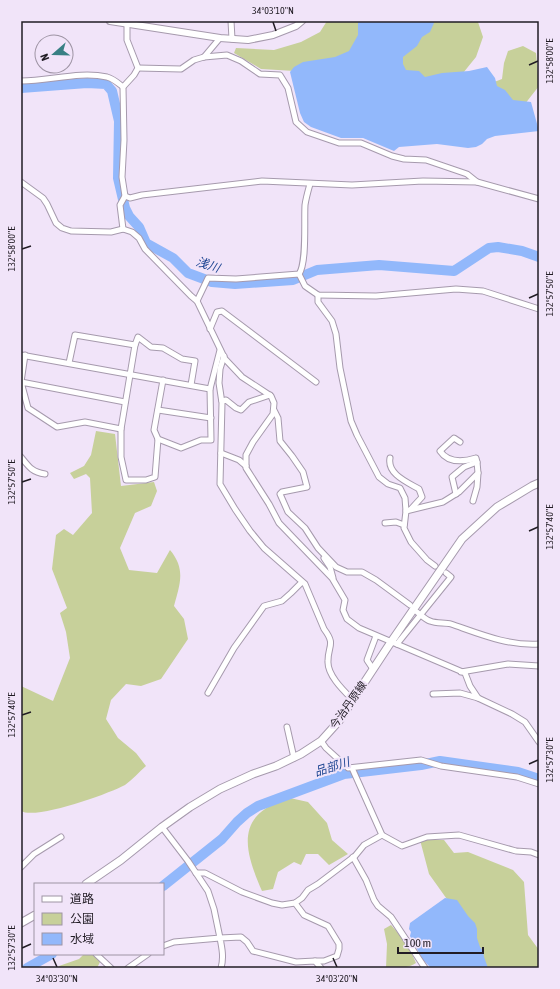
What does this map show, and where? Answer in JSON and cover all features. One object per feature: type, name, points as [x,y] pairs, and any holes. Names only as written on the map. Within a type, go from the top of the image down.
[{"type":"main road","name":"今治丹原線","points":[[87,883],[121,860],[190,807],[220,789],[294,758],[321,741],[339,721],[373,669],[394,643],[462,539],[497,507],[539,483]]},
{"type":"main road","points":[[21,923],[34,916]]},
{"type":"street","points":[[110,21],[220,38],[248,40],[273,36],[296,26],[302,21]]},
{"type":"street","points":[[231,21],[232,39]]},
{"type":"street","points":[[128,24],[127,40],[138,68]]},
{"type":"street","points":[[204,57],[220,38]]},
{"type":"street","points":[[138,68],[181,69],[194,60],[204,57],[227,55],[241,61],[260,74],[280,75],[288,88],[296,122],[307,132],[339,143],[361,143],[392,156],[404,159],[426,160],[467,174],[477,182]]},
{"type":"street","points":[[123,229],[120,205],[125,196],[122,177],[124,140],[123,86],[138,68]]},
{"type":"street","points":[[21,81],[75,75],[107,77],[115,80],[123,86]]},
{"type":"street","points":[[125,196],[130,198],[142,195],[262,181],[352,185],[423,181],[477,182],[539,199]]},
{"type":"street","points":[[21,182],[43,198],[56,223],[62,228],[71,231],[111,232],[123,229],[132,232],[139,238],[145,249],[197,301],[224,356],[242,377],[270,395],[274,403],[273,414],[253,442],[246,455],[246,466]]},
{"type":"street","points":[[299,274],[301,271],[304,246],[305,207],[310,184]]},
{"type":"street","points":[[299,274],[305,286],[318,296],[376,296],[456,289],[483,291],[539,308]]},
{"type":"street","points":[[197,301],[208,278],[236,279],[299,274]]},
{"type":"street","points":[[318,296],[318,302],[332,321],[336,334],[340,368],[351,421],[357,435],[379,477],[388,484],[400,488],[405,498],[408,511],[404,528],[411,542],[427,560],[435,566]]},
{"type":"street","points":[[210,330],[217,312],[222,311],[316,382]]},
{"type":"street","points":[[69,363],[75,336],[136,345]]},
{"type":"street","points":[[163,380],[154,430],[158,439],[155,477],[146,480],[126,480],[121,457],[121,429],[138,337],[151,347],[163,348],[182,359],[195,361],[191,385]]},
{"type":"street","points":[[158,439],[181,448],[201,440],[211,440],[210,389],[220,350]]},
{"type":"street","points":[[121,429],[85,422],[57,427],[28,408],[21,382],[23,355],[210,389]]},
{"type":"street","points":[[224,356],[220,369],[219,383],[222,401],[220,484],[250,531],[264,548],[305,584],[324,629],[329,635],[332,645],[328,662],[329,671],[341,688],[353,700]]},
{"type":"street","points":[[21,382],[125,402]]},
{"type":"street","points":[[222,401],[226,400],[241,410],[249,402],[270,395]]},
{"type":"street","points":[[274,409],[278,418],[280,441],[303,472],[307,487],[282,492],[280,494],[288,512],[304,528],[330,567],[334,581]]},
{"type":"street","points":[[158,410],[211,418]]},
{"type":"street","points":[[460,442],[454,438],[440,451],[444,457],[452,460],[467,461],[476,458],[478,473],[477,487],[473,501]]},
{"type":"street","points":[[221,453],[239,460],[246,466],[279,522],[334,581],[345,600],[343,610],[347,618],[359,628],[465,674],[470,686],[478,698]]},
{"type":"street","points":[[21,457],[36,473],[45,474]]},
{"type":"street","points":[[390,458],[389,462],[394,473],[419,489],[422,497],[408,511]]},
{"type":"street","points":[[456,494],[452,477],[464,467],[477,462]]},
{"type":"street","points":[[408,511],[443,502],[456,494],[478,473]]},
{"type":"street","points":[[385,523],[396,522],[404,525]]},
{"type":"street","points":[[318,548],[336,567],[347,572],[362,572],[376,580],[410,605]]},
{"type":"street","points":[[394,643],[452,577],[446,573]]},
{"type":"street","points":[[208,693],[234,648],[264,606],[282,601],[302,582]]},
{"type":"street","points":[[419,614],[429,621],[449,624],[510,643],[525,645],[539,644]]},
{"type":"street","points":[[373,669],[367,660],[376,636]]},
{"type":"street","points":[[461,672],[508,664],[539,666]]},
{"type":"street","points":[[432,694],[460,693],[478,698],[512,714],[525,722],[539,742]]},
{"type":"street","points":[[287,727],[294,758]]},
{"type":"street","points":[[321,741],[326,748],[348,768],[422,760],[442,766],[517,776],[539,784]]},
{"type":"street","points":[[352,768],[382,834],[402,846],[427,837],[459,835],[516,851],[530,852],[539,855]]},
{"type":"street","points":[[162,827],[208,891],[214,909],[220,938],[223,959],[221,968]]},
{"type":"street","points":[[196,873],[205,873],[242,892],[272,903],[282,905],[295,903],[302,898],[308,890],[353,858],[364,845],[382,834]]},
{"type":"street","points":[[21,867],[34,854],[61,837]]},
{"type":"street","points":[[353,858],[366,880],[374,900],[378,906],[391,917],[425,968]]},
{"type":"street","points":[[164,946],[174,942],[241,937],[247,942],[253,951],[285,960],[296,962],[324,961],[336,956],[339,949],[339,944],[328,926],[304,915],[295,903]]},
{"type":"street","points":[[97,955],[111,968]]},
{"type":"street","points":[[128,968],[147,955]]},
{"type":"street","points":[[315,961],[321,968]]},
{"type":"green space","points":[[327,21],[371,21],[355,61],[312,72],[261,69],[234,53],[236,48],[274,50],[301,42],[320,32]]},
{"type":"green space","points":[[432,21],[478,22],[483,37],[476,57],[459,78],[489,84],[502,79],[504,63],[508,51],[523,46],[536,53],[539,86],[521,109],[400,81],[388,59],[423,27]]},
{"type":"green space","points":[[96,431],[115,434],[121,486],[154,482],[157,491],[151,506],[135,513],[120,548],[129,570],[157,573],[170,550],[175,557],[180,570],[180,584],[174,606],[184,619],[188,639],[161,679],[141,686],[126,684],[111,700],[106,719],[118,738],[136,753],[146,766],[125,785],[104,794],[72,805],[41,812],[29,813],[21,811],[21,686],[53,701],[70,658],[66,632],[60,613],[67,608],[52,569],[56,535],[64,529],[73,535],[92,513],[90,478],[86,474],[74,479],[70,473],[84,466],[91,455]]},
{"type":"green space","points":[[290,798],[308,802],[327,823],[332,840],[348,854],[329,865],[318,854],[306,854],[301,865],[294,862],[278,872],[273,889],[262,891],[250,859],[248,837],[250,827],[256,817],[265,809]]},
{"type":"green space","points":[[420,840],[444,840],[454,853],[468,852],[513,870],[524,882],[528,935],[539,950],[539,968],[478,968],[454,909],[429,874]]},
{"type":"green space","points":[[391,925],[407,943],[416,963],[413,965],[398,968],[386,968],[387,944],[384,929]]},
{"type":"green space","points":[[83,955],[94,955],[100,962],[97,968],[58,968],[59,966],[79,959]]},
{"type":"water","points":[[358,21],[432,21],[434,23],[430,32],[422,37],[417,46],[403,57],[403,64],[406,70],[419,71],[425,77],[442,73],[469,71],[487,67],[495,78],[497,86],[505,90],[513,100],[531,102],[539,131],[495,136],[487,139],[476,147],[468,148],[437,144],[399,147],[394,151],[363,138],[341,138],[311,127],[304,122],[300,113],[290,72],[294,67],[303,62],[335,57],[349,51],[358,35]]},
{"type":"water","points":[[445,898],[457,900],[475,923],[477,938],[488,968],[431,968],[423,960],[410,936],[410,923]]},
{"type":"waterway","name":"浅川","points":[[21,88],[87,83],[106,84],[112,91],[119,121],[118,178],[125,208],[129,216],[139,227],[146,243],[173,258],[188,273],[212,282],[235,284],[293,280],[317,270],[379,265],[454,271],[489,248],[498,247],[522,251],[539,257]]},
{"type":"waterway","name":"品部川","points":[[164,885],[222,839],[237,822],[258,806],[344,774],[421,765],[440,761],[518,772],[539,779]]},
{"type":"waterway","name":"品部川","points":[[27,968],[50,955]]}]
